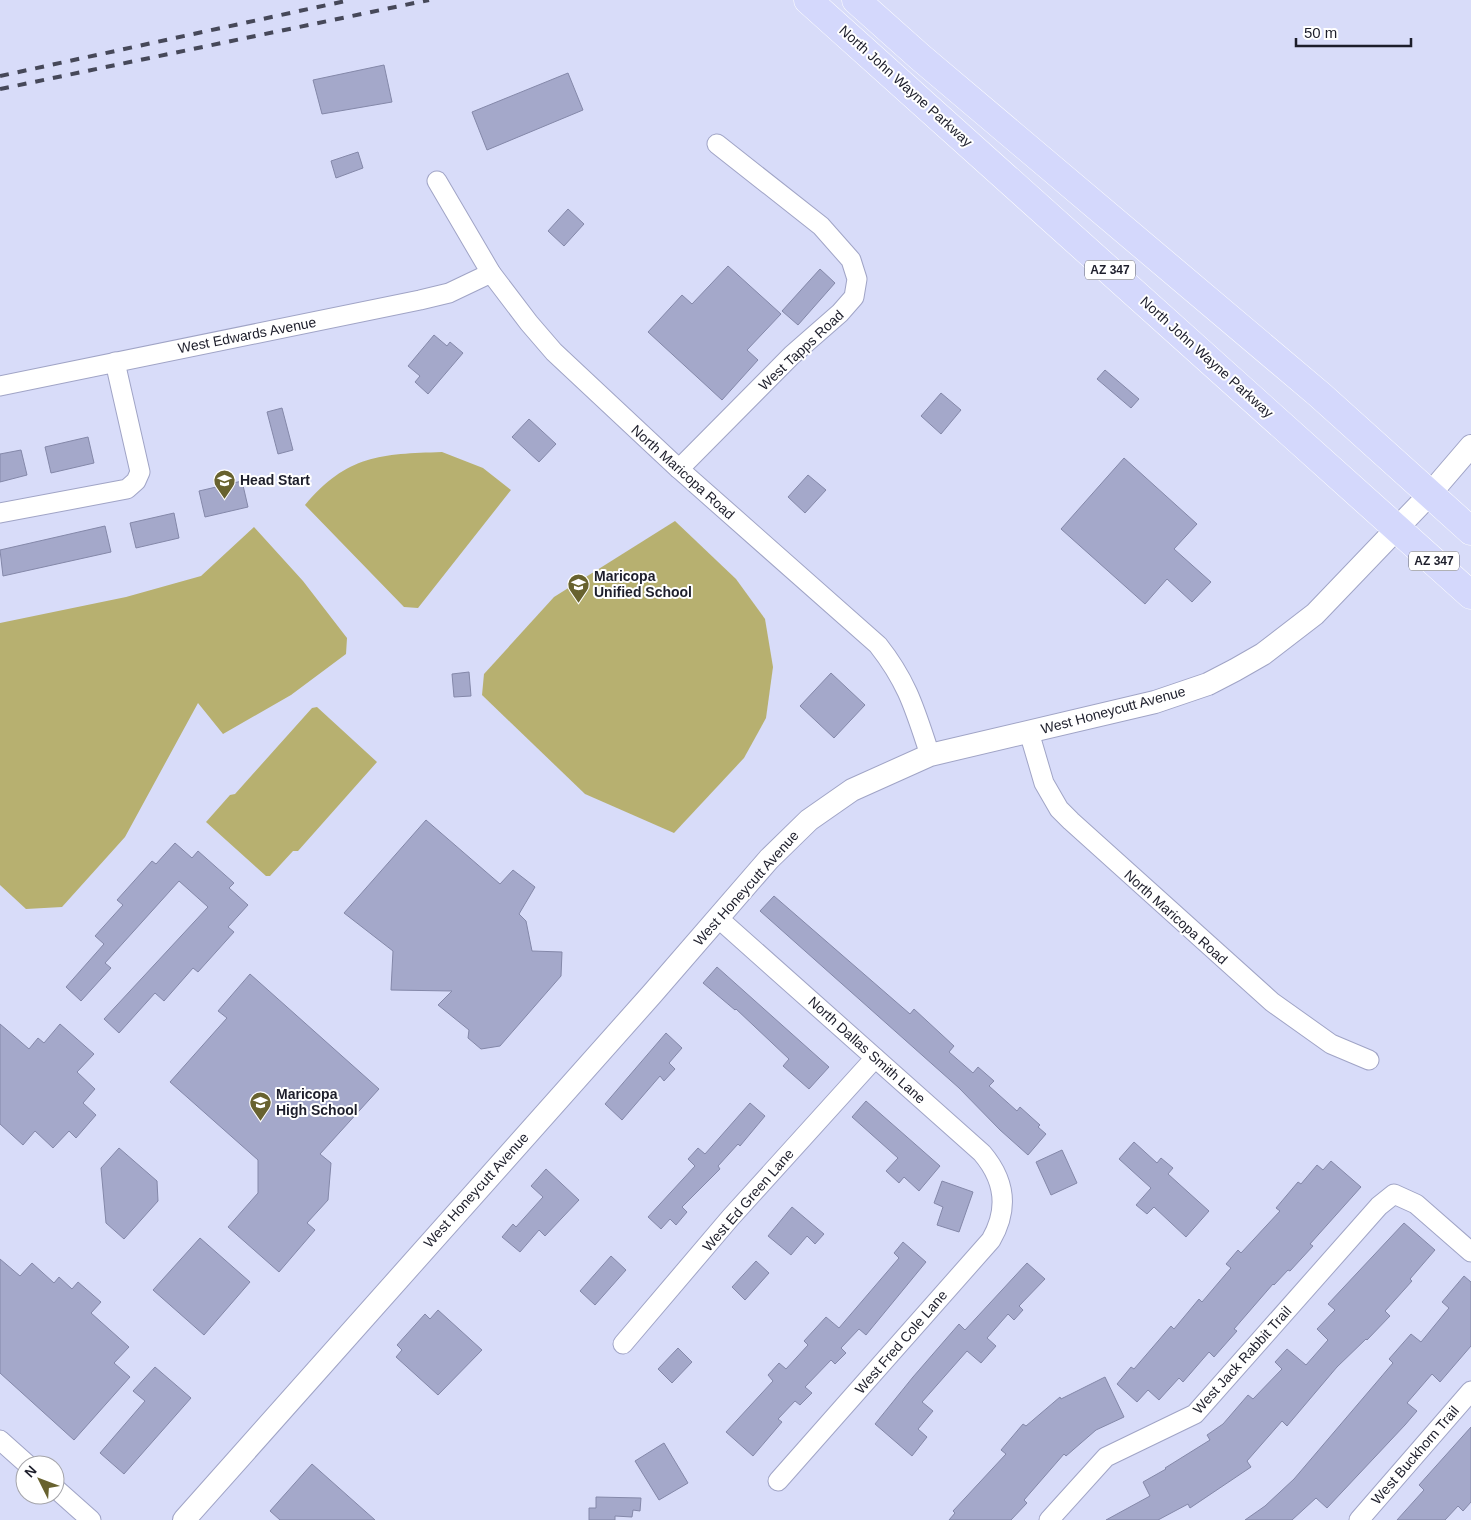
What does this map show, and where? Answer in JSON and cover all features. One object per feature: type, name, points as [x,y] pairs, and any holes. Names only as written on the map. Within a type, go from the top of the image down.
[{"type":"highway","name":"AZ 347","points":[[859,2],[920,57],[1320,396],[1471,531]]},
{"type":"highway","name":"North John Wayne Parkway","points":[[815,6],[1471,595]]},
{"type":"street","name":"West Tapps Road","points":[[679,469],[792,355],[840,314],[854,297],[857,279],[851,260],[821,226],[718,144]]},
{"type":"street","name":"North Maricopa Road","points":[[437,181],[491,273],[554,352],[679,469],[878,646],[893,665],[912,699],[930,755]]},
{"type":"street","name":"West Edwards Avenue","points":[[0,386],[420,300],[449,293],[491,273]]},
{"type":"street","points":[[0,513],[127,489],[136,481],[140,472],[115,362]]},
{"type":"street","name":"West Honeycutt Avenue","points":[[184,1520],[769,859],[809,820],[859,786],[930,755],[1155,702],[1208,684],[1235,670],[1263,654],[1315,614],[1429,495],[1471,446]]},
{"type":"street","name":"North Maricopa Road","points":[[1029,732],[1044,783],[1059,809],[1071,821],[1272,1002],[1330,1044],[1369,1060]]},
{"type":"street","name":"North Dallas Smith Lane","points":[[718,918],[982,1153],[996,1173],[1003,1192]]},
{"type":"street","name":"West Ed Green Lane","points":[[623,1344],[731,1217],[875,1058]]},
{"type":"street","name":"West Fred Cole Lane","points":[[778,1481],[991,1240],[1002,1214],[1003,1192]]},
{"type":"street","name":"West Jack Rabbit Trail","points":[[1049,1520],[1106,1457],[1195,1414],[1379,1206],[1394,1194],[1416,1204],[1471,1252]]},
{"type":"street","name":"West Buckhorn Trail","points":[[1358,1520],[1471,1391]]},
{"type":"street","points":[[0,1440],[17,1455]]},
{"type":"street","points":[[65,1497],[91,1520]]},
{"type":"shaded area","points":[[442,452],[483,468],[511,490],[418,608],[404,607],[305,505],[320,488],[336,476],[366,460],[401,454]]},
{"type":"shaded area","points":[[675,521],[736,579],[765,619],[773,667],[766,718],[744,758],[674,833],[585,794],[482,695],[484,674],[554,597]]},
{"type":"shaded area","points":[[254,527],[303,581],[347,638],[346,654],[291,695],[223,734],[198,703],[125,837],[62,907],[26,909],[0,885],[0,623],[126,597],[201,576]]},
{"type":"shaded area","points":[[317,707],[377,762],[298,851],[293,851],[270,876],[266,876],[206,822],[230,795],[235,794],[312,708]]},
{"type":"building","points":[[384,65],[392,102],[322,114],[313,80]]},
{"type":"building","points":[[568,73],[583,110],[487,150],[472,112]]},
{"type":"building","points":[[358,152],[363,168],[336,178],[331,161]]},
{"type":"building","points":[[568,209],[584,224],[564,246],[548,231]]},
{"type":"building","points":[[728,266],[781,314],[747,350],[758,360],[722,400],[648,332],[682,295],[692,304]]},
{"type":"building","points":[[820,269],[835,283],[798,325],[782,311]]},
{"type":"building","points":[[434,335],[447,346],[450,342],[463,353],[428,394],[415,382],[420,376],[408,366]]},
{"type":"building","points":[[1105,370],[1139,399],[1131,408],[1097,379]]},
{"type":"building","points":[[941,393],[961,410],[941,434],[921,416]]},
{"type":"building","points":[[282,408],[293,450],[278,454],[267,412]]},
{"type":"building","points":[[529,419],[556,444],[539,462],[512,437]]},
{"type":"building","points":[[88,437],[94,463],[51,473],[45,447]]},
{"type":"building","points":[[21,450],[27,475],[0,482],[0,454]]},
{"type":"building","points":[[1124,458],[1197,524],[1174,549],[1211,582],[1192,602],[1167,579],[1145,604],[1061,529]]},
{"type":"building","points":[[808,475],[826,490],[805,513],[788,497]]},
{"type":"building","name":"Head Start","points":[[242,481],[248,507],[205,517],[199,491]]},
{"type":"building","points":[[174,513],[179,538],[136,548],[130,523]]},
{"type":"building","points":[[105,526],[111,552],[3,576],[0,550]]},
{"type":"building","points":[[469,672],[471,696],[454,697],[452,674]]},
{"type":"building","points":[[831,673],[865,705],[834,738],[800,706]]},
{"type":"building","points":[[426,820],[500,884],[513,870],[535,887],[519,914],[526,921],[532,951],[562,952],[561,976],[500,1046],[481,1049],[468,1038],[469,1030],[438,1005],[452,991],[391,990],[393,951],[344,913]]},
{"type":"building","points":[[175,843],[192,858],[198,851],[234,883],[229,888],[248,905],[228,927],[234,932],[198,972],[193,968],[164,1001],[155,993],[119,1033],[104,1019],[208,907],[179,881],[105,963],[111,968],[81,1001],[66,987],[104,944],[95,936],[123,905],[117,900],[152,861],[156,864]]},
{"type":"building","points":[[774,896],[910,1014],[914,1009],[954,1046],[949,1052],[973,1073],[978,1067],[994,1081],[989,1086],[1017,1111],[1020,1107],[1040,1125],[1038,1127],[1046,1134],[1028,1155],[1000,1130],[959,1088],[760,911]]},
{"type":"building","points":[[717,967],[829,1067],[809,1089],[783,1066],[789,1059],[736,1009],[703,983]]},
{"type":"building","points":[[250,974],[379,1089],[320,1154],[331,1163],[328,1200],[307,1223],[315,1230],[279,1272],[228,1227],[258,1193],[258,1160],[170,1082],[227,1018],[218,1011]]},
{"type":"building","points":[[0,1024],[29,1049],[38,1038],[44,1043],[60,1024],[94,1054],[77,1072],[95,1089],[83,1103],[96,1115],[76,1138],[69,1131],[53,1148],[35,1131],[23,1145],[0,1124]]},
{"type":"building","points":[[666,1033],[682,1048],[669,1063],[675,1069],[664,1081],[660,1076],[622,1120],[605,1104]]},
{"type":"building","points":[[866,1101],[940,1166],[919,1191],[904,1177],[899,1183],[886,1171],[898,1158],[852,1117]]},
{"type":"building","points":[[750,1103],[765,1116],[740,1146],[738,1144],[718,1166],[720,1169],[682,1207],[687,1212],[676,1225],[670,1219],[661,1229],[648,1217],[695,1166],[688,1159],[698,1148],[705,1154]]},
{"type":"building","points":[[1134,1142],[1157,1163],[1161,1158],[1173,1168],[1168,1174],[1209,1211],[1186,1237],[1154,1207],[1147,1214],[1136,1205],[1151,1188],[1119,1159]]},
{"type":"building","points":[[119,1148],[157,1181],[158,1201],[124,1239],[106,1223],[101,1168]]},
{"type":"building","points":[[1062,1150],[1077,1183],[1051,1195],[1036,1162]]},
{"type":"building","points":[[1331,1161],[1361,1187],[1310,1244],[1313,1246],[1290,1271],[1288,1270],[1273,1284],[1234,1329],[1237,1331],[1214,1357],[1209,1352],[1183,1382],[1179,1378],[1159,1400],[1148,1390],[1137,1402],[1117,1384],[1131,1367],[1134,1369],[1171,1326],[1174,1329],[1199,1299],[1202,1302],[1231,1268],[1226,1264],[1238,1250],[1241,1253],[1280,1211],[1276,1208],[1298,1182],[1301,1184],[1317,1165],[1323,1170]]},
{"type":"building","points":[[546,1169],[579,1200],[545,1236],[539,1230],[520,1252],[502,1237],[513,1224],[516,1227],[543,1197],[531,1186]]},
{"type":"building","points":[[942,1181],[973,1192],[959,1232],[937,1225],[943,1207],[934,1203]]},
{"type":"building","points":[[792,1207],[824,1234],[815,1244],[807,1236],[791,1255],[768,1236]]},
{"type":"building","points":[[1404,1223],[1435,1250],[1410,1279],[1412,1281],[1385,1311],[1390,1316],[1337,1367],[1287,1426],[1282,1421],[1247,1461],[1251,1467],[1190,1508],[1188,1504],[1158,1520],[1106,1520],[1150,1496],[1143,1482],[1210,1440],[1207,1435],[1223,1424],[1248,1395],[1253,1399],[1282,1369],[1275,1362],[1287,1349],[1306,1365],[1328,1340],[1317,1329],[1335,1310],[1328,1304]]},
{"type":"building","points":[[200,1238],[250,1282],[204,1335],[153,1290]]},
{"type":"building","points":[[903,1242],[926,1262],[866,1335],[859,1329],[841,1348],[846,1353],[835,1364],[831,1360],[805,1387],[812,1393],[800,1405],[795,1401],[778,1419],[782,1422],[753,1456],[726,1432],[773,1381],[768,1375],[779,1363],[786,1369],[808,1345],[804,1341],[826,1317],[839,1328],[899,1258],[894,1253]]},
{"type":"building","points":[[611,1256],[626,1270],[595,1305],[580,1291]]},
{"type":"building","points":[[0,1259],[20,1276],[32,1263],[54,1283],[59,1277],[72,1289],[78,1282],[101,1302],[91,1313],[129,1347],[114,1363],[130,1377],[74,1440],[0,1373]]},
{"type":"building","points":[[756,1261],[769,1273],[745,1300],[732,1287]]},
{"type":"building","points":[[1027,1263],[1045,1279],[1019,1306],[1023,1310],[1014,1320],[1008,1314],[987,1338],[996,1346],[981,1363],[967,1351],[922,1402],[933,1411],[918,1429],[927,1437],[912,1456],[875,1424],[959,1324],[965,1330]]},
{"type":"building","points":[[1464,1276],[1471,1282],[1471,1346],[1440,1382],[1432,1374],[1407,1403],[1417,1411],[1405,1425],[1327,1508],[1316,1498],[1292,1520],[1245,1520],[1265,1506],[1294,1479],[1393,1363],[1389,1359],[1411,1334],[1421,1342],[1449,1308],[1442,1302]]},
{"type":"building","points":[[438,1310],[482,1350],[438,1395],[396,1357],[402,1350],[397,1345],[425,1314],[430,1319]]},
{"type":"building","points":[[678,1348],[692,1362],[672,1383],[658,1369]]},
{"type":"building","points":[[155,1367],[191,1398],[124,1474],[100,1453],[145,1401],[133,1391]]},
{"type":"building","points":[[1105,1377],[1124,1417],[1096,1430],[1066,1456],[1064,1454],[1024,1500],[1027,1503],[1011,1520],[949,1520],[955,1513],[953,1511],[1006,1454],[1001,1450],[1023,1424],[1026,1426],[1060,1397],[1061,1399]]},
{"type":"building","points":[[1471,1427],[1471,1502],[1463,1511],[1458,1506],[1445,1520],[1397,1520],[1424,1490],[1419,1485]]},
{"type":"building","points":[[664,1443],[688,1483],[659,1500],[635,1461]]},
{"type":"building","points":[[312,1464],[375,1520],[280,1520],[270,1511]]},
{"type":"building","points":[[596,1497],[641,1498],[640,1511],[633,1510],[632,1517],[615,1516],[615,1520],[589,1520],[589,1508],[596,1508]]},
{"type":"railway","points":[[0,76],[350,0]]},
{"type":"railway","points":[[0,89],[429,0]]},
{"type":"place","name":"Head Start","points":[[224,499]]},
{"type":"place","name":"Maricopa Unified School","points":[[578,603]]},
{"type":"place","name":"Maricopa High School","points":[[260,1121]]}]
